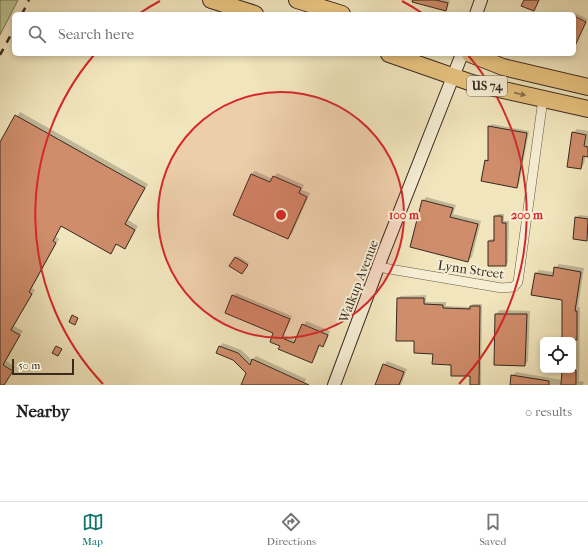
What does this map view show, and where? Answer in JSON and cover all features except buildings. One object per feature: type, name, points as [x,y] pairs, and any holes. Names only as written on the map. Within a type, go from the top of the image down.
[{"type":"highway","points":[[211,0],[250,12]]},
{"type":"highway","points":[[297,0],[336,12]]},
{"type":"highway","name":"US 74","points":[[395,56],[472,83],[588,108]]},
{"type":"highway","name":"US 74","points":[[475,56],[503,67],[588,87]]},
{"type":"street","points":[[477,12],[481,0]]},
{"type":"street","name":"Walkup Avenue","points":[[334,385],[378,267],[461,56]]},
{"type":"street","name":"Lynn Street","points":[[378,267],[502,288],[514,287],[518,282],[543,99]]},
{"type":"green space","points":[[0,0],[18,0],[0,35]]},
{"type":"railway","points":[[23,12],[29,0]]},
{"type":"railway","points":[[0,55],[12,33]]}]
